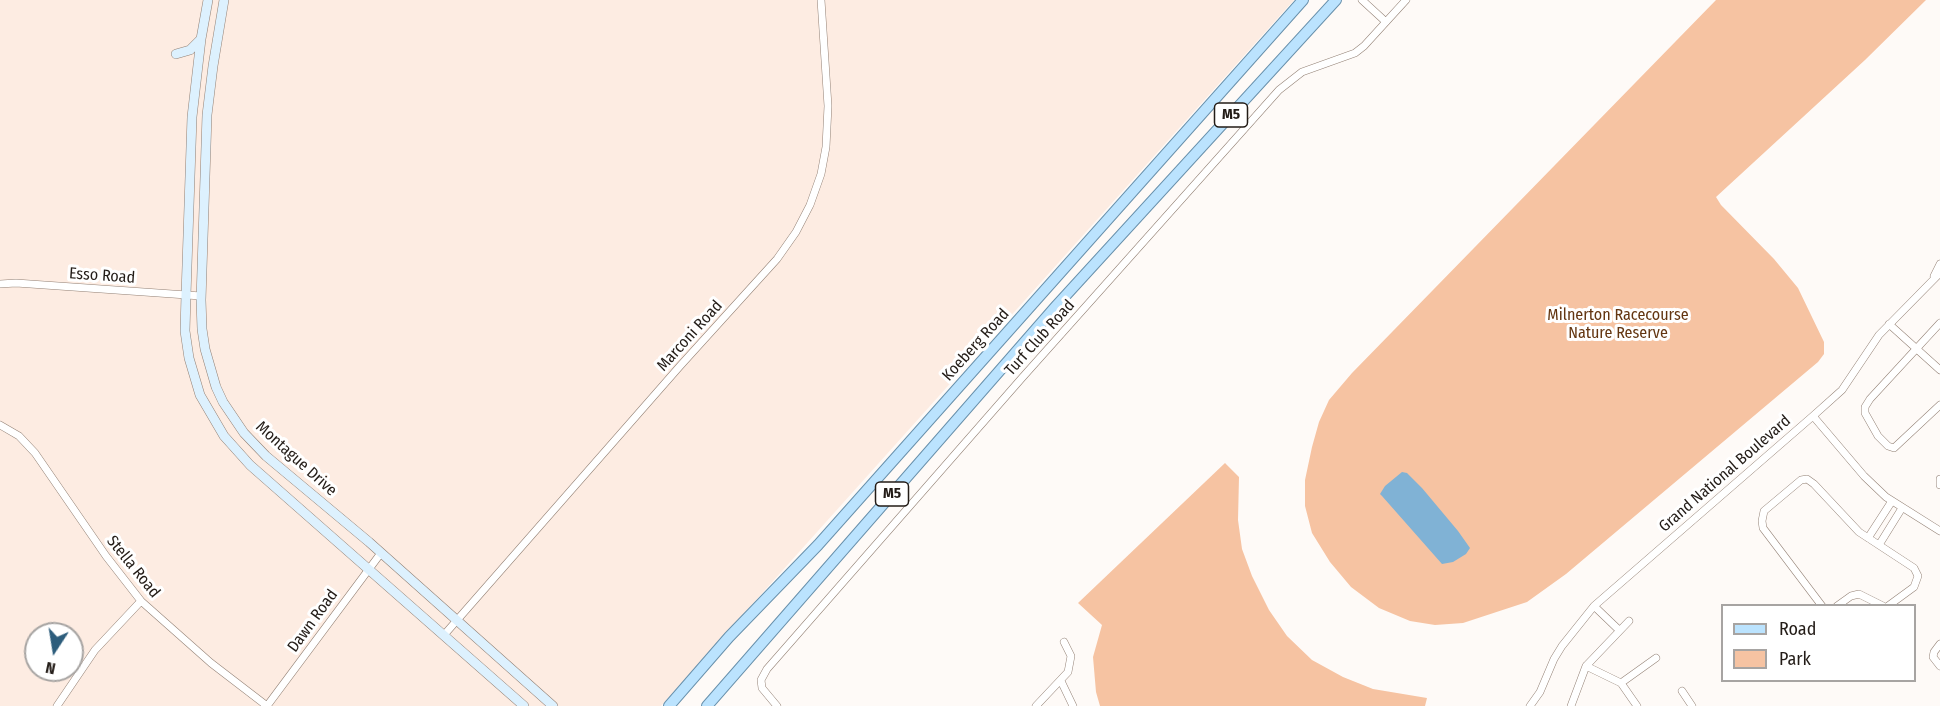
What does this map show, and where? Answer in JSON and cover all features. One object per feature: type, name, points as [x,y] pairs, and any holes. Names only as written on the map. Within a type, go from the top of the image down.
[{"type":"main road","name":"Montague Drive","points":[[208,0],[192,117],[185,331],[189,358],[200,395],[224,436],[250,465],[524,706]]},
{"type":"main road","name":"Montague Drive","points":[[224,0],[207,115],[201,296],[201,329],[216,387],[233,420],[266,456],[381,553],[553,706]]},
{"type":"main road","name":"Koeberg Road","points":[[669,706],[729,637],[826,537],[1303,0]]},
{"type":"main road","name":"Koeberg Road","points":[[706,706],[1057,305],[1336,0]]},
{"type":"main road","points":[[176,54],[190,50],[201,39]]},
{"type":"street","name":"Marconi Road","points":[[444,635],[777,259],[796,232],[810,205],[821,174],[826,147],[828,106],[821,0]]},
{"type":"street","points":[[1362,0],[1386,22]]},
{"type":"street","name":"Turf Club Road","points":[[777,706],[762,688],[761,680],[766,669],[1021,379],[1279,90],[1302,72],[1355,53],[1406,0]]},
{"type":"street","name":"Grand National Boulevard","points":[[1933,278],[1940,264]]},
{"type":"street","name":"Grand National Boulevard","points":[[1530,706],[1540,692],[1554,658],[1592,608],[1814,417],[1842,390],[1889,324],[1940,273]]},
{"type":"street","name":"Esso Road","points":[[0,284],[16,283],[201,296]]},
{"type":"street","points":[[1940,323],[1865,407],[1867,418],[1878,436],[1888,446],[1894,448],[1940,405]]},
{"type":"street","points":[[1889,324],[1940,370]]},
{"type":"street","points":[[1814,417],[1863,476],[1892,501],[1940,531]]},
{"type":"street","name":"Stella Road","points":[[0,425],[19,436],[35,453],[101,549],[141,601],[204,657],[267,706]]},
{"type":"street","points":[[1940,479],[1940,484]]},
{"type":"street","points":[[1820,604],[1763,528],[1762,521],[1764,511],[1796,484],[1807,480],[1821,490],[1852,525],[1914,568],[1918,576],[1914,587],[1891,604]]},
{"type":"street","points":[[1868,538],[1892,501]]},
{"type":"street","points":[[1879,545],[1902,508]]},
{"type":"street","name":"Dawn Road","points":[[267,706],[381,553]]},
{"type":"street","points":[[1840,604],[1851,596],[1860,594],[1879,604]]},
{"type":"street","points":[[57,706],[95,650],[141,601]]},
{"type":"street","points":[[1592,608],[1618,632]]},
{"type":"street","points":[[1571,706],[1586,666],[1629,621]]},
{"type":"street","points":[[1036,706],[1068,672],[1071,656],[1064,642]]},
{"type":"street","points":[[1940,644],[1933,657],[1940,666]]},
{"type":"street","points":[[1621,683],[1656,658]]},
{"type":"street","points":[[1586,666],[1621,683],[1637,706]]},
{"type":"street","points":[[1061,681],[1073,706]]},
{"type":"street","points":[[1682,691],[1692,706]]},
{"type":"street","name":"Grand National Boulevard","points":[[1539,706],[1540,692]]},
{"type":"shaded area","points":[[0,0],[1294,0],[661,706],[0,706]]},
{"type":"green space","name":"Milnerton Racecourse Nature Reserve","points":[[1716,0],[1926,0],[1865,60],[1716,197],[1798,288],[1824,342],[1824,354],[1818,362],[1566,574],[1527,602],[1463,623],[1435,625],[1410,621],[1379,608],[1351,587],[1330,562],[1312,533],[1305,506],[1305,480],[1312,447],[1319,422],[1329,400],[1352,373]]},
{"type":"green space","points":[[1225,463],[1239,477],[1238,520],[1242,549],[1269,610],[1287,636],[1312,660],[1343,677],[1373,689],[1427,698],[1425,706],[1100,706],[1096,692],[1093,657],[1102,625],[1078,603]]},
{"type":"water","points":[[1402,472],[1407,473],[1422,488],[1458,531],[1470,548],[1466,554],[1453,562],[1442,564],[1380,494],[1385,486]]}]
